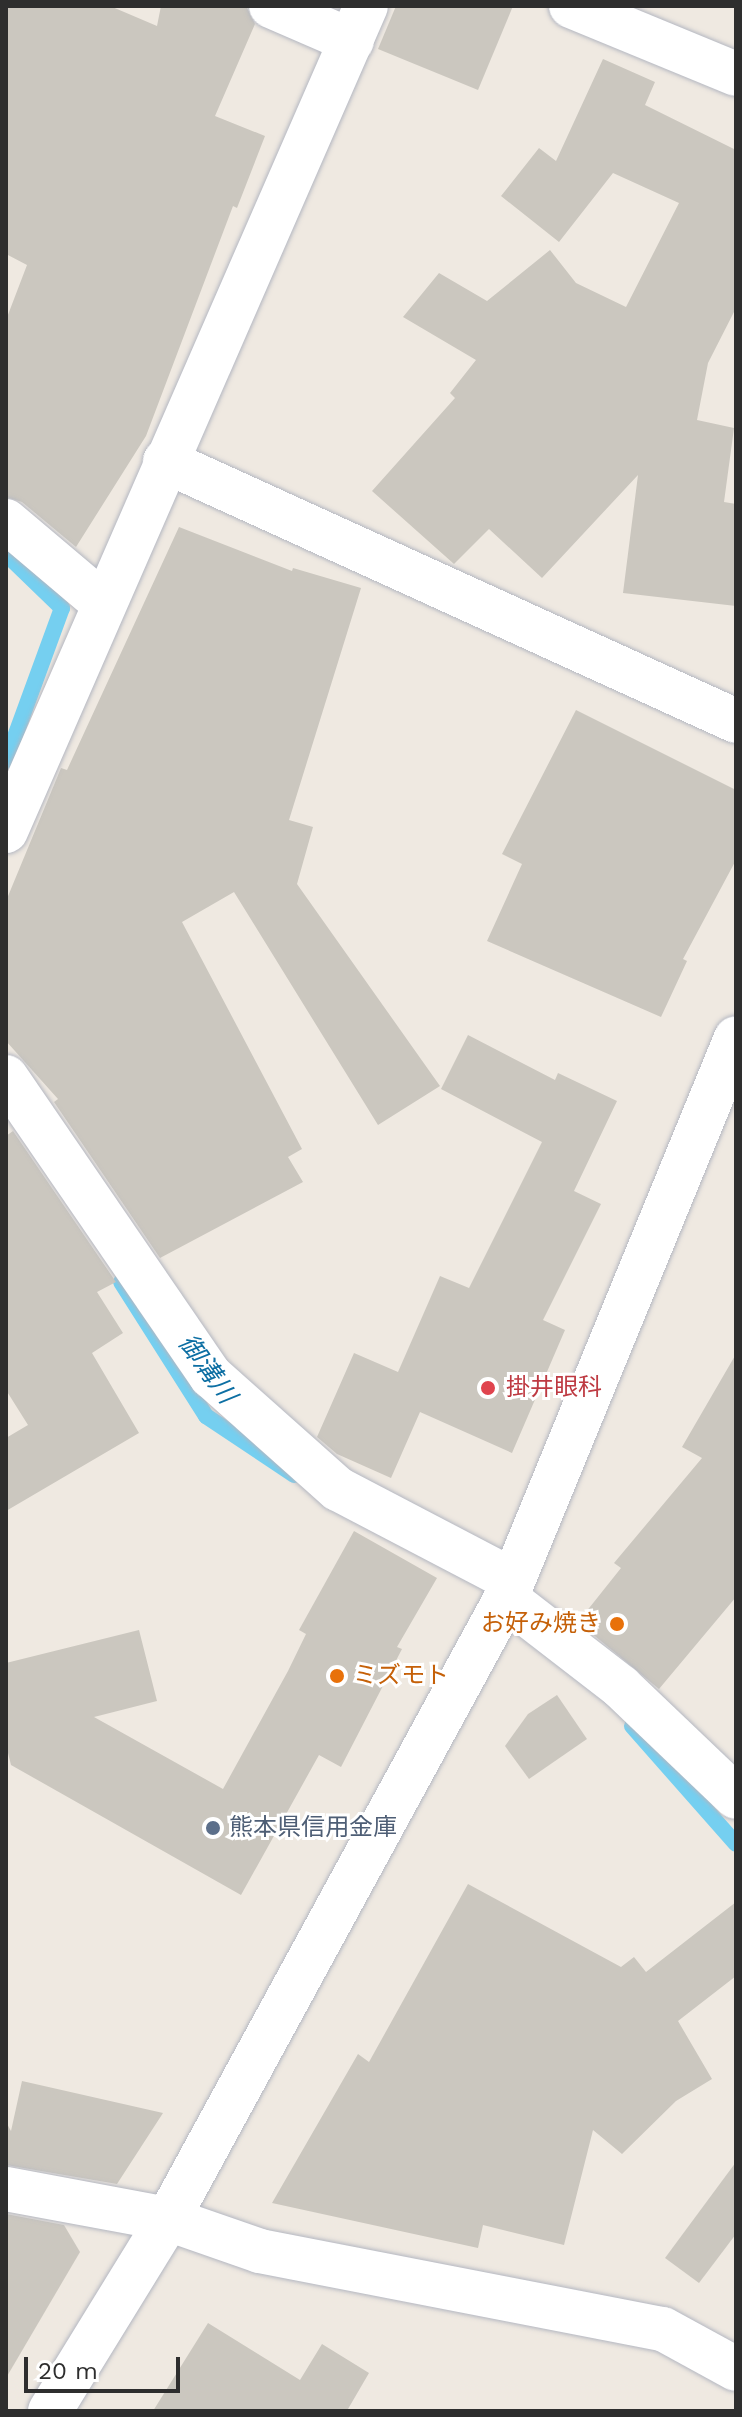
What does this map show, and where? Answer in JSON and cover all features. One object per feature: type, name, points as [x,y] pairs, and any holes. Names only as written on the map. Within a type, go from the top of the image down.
[{"type":"street","points":[[6,831],[102,602],[359,23],[271,6]]},
{"type":"street","points":[[571,6],[736,74]]},
{"type":"street","points":[[165,461],[736,721]]},
{"type":"street","points":[[6,521],[102,602]]},
{"type":"street","points":[[50,2411],[168,2219],[509,1589],[736,1038]]},
{"type":"street","points":[[6,1077],[211,1376],[338,1489],[509,1589],[621,1687],[736,1797]]},
{"type":"street","points":[[6,2189],[168,2219],[260,2251],[663,2329],[736,2369]]},
{"type":"building","points":[[6,6],[110,6],[157,26],[161,6],[246,6],[255,24],[215,116],[265,136],[237,208],[233,206],[146,436],[76,547],[22,502],[6,497],[6,320],[27,265],[6,254]]},
{"type":"building","points":[[396,6],[513,6],[478,90],[378,49]]},
{"type":"building","points":[[603,59],[655,82],[645,105],[736,150],[736,308],[708,363],[697,420],[734,428],[724,502],[736,504],[736,606],[623,593],[638,475],[542,578],[489,529],[454,564],[372,491],[455,398],[450,393],[476,360],[403,317],[439,273],[487,301],[550,250],[576,283],[626,307],[679,203],[613,173],[559,242],[501,196],[539,148],[556,161]]},
{"type":"building","points":[[179,527],[292,571],[293,568],[361,588],[289,820],[313,827],[297,884],[440,1086],[378,1125],[234,892],[182,922],[302,1149],[288,1157],[303,1182],[160,1258],[54,1102],[58,1099],[6,1041],[6,901],[61,768],[67,770]]},
{"type":"building","points":[[576,710],[736,790],[736,860],[683,959],[687,961],[661,1017],[487,941],[522,864],[502,854]]},
{"type":"building","points":[[468,1035],[555,1080],[558,1073],[617,1101],[574,1191],[601,1204],[543,1320],[565,1330],[512,1453],[420,1412],[391,1478],[337,1454],[317,1437],[354,1353],[398,1372],[440,1276],[469,1288],[542,1142],[441,1089]]},
{"type":"building","points":[[13,1131],[116,1282],[97,1292],[123,1333],[92,1353],[139,1433],[6,1511],[6,1438],[28,1425],[6,1390],[6,1136]]},
{"type":"building","points":[[736,1354],[736,1597],[659,1689],[578,1622],[621,1568],[614,1563],[702,1458],[682,1447]]},
{"type":"building","points":[[354,1531],[437,1578],[397,1647],[402,1649],[341,1767],[319,1755],[241,1895],[11,1765],[6,1745],[6,1663],[139,1630],[157,1701],[94,1717],[223,1789],[288,1671],[306,1634],[299,1630]]},
{"type":"building","points":[[557,1695],[587,1739],[529,1779],[505,1746],[528,1714]]},
{"type":"building","points":[[468,1884],[621,1967],[634,1957],[646,1972],[736,1902],[736,1976],[678,2021],[712,2079],[676,2101],[622,2154],[593,2130],[564,2245],[483,2225],[478,2248],[272,2203],[358,2054],[369,2062]]},
{"type":"building","points":[[22,2081],[163,2113],[117,2184],[6,2165],[6,2122],[11,2131]]},
{"type":"building","points":[[736,2162],[736,2234],[699,2283],[665,2258]]},
{"type":"building","points":[[6,2214],[64,2225],[80,2252],[6,2378]]},
{"type":"building","points":[[208,2323],[300,2380],[322,2344],[369,2373],[348,2409],[351,2411],[153,2411]]},
{"type":"waterway","name":"御溝川","points":[[6,554],[62,608],[6,761]]},
{"type":"waterway","name":"御溝川","points":[[121,1282],[206,1416],[294,1475]]},
{"type":"waterway","name":"御溝川","points":[[632,1726],[736,1844]]},
{"type":"place","name":"掛井眼科","points":[[488,1388]]},
{"type":"place","name":"お好み焼き","points":[[617,1624]]},
{"type":"place","name":"ミズモト","points":[[337,1676]]},
{"type":"place","name":"熊本県信用金庫","points":[[213,1828]]}]
